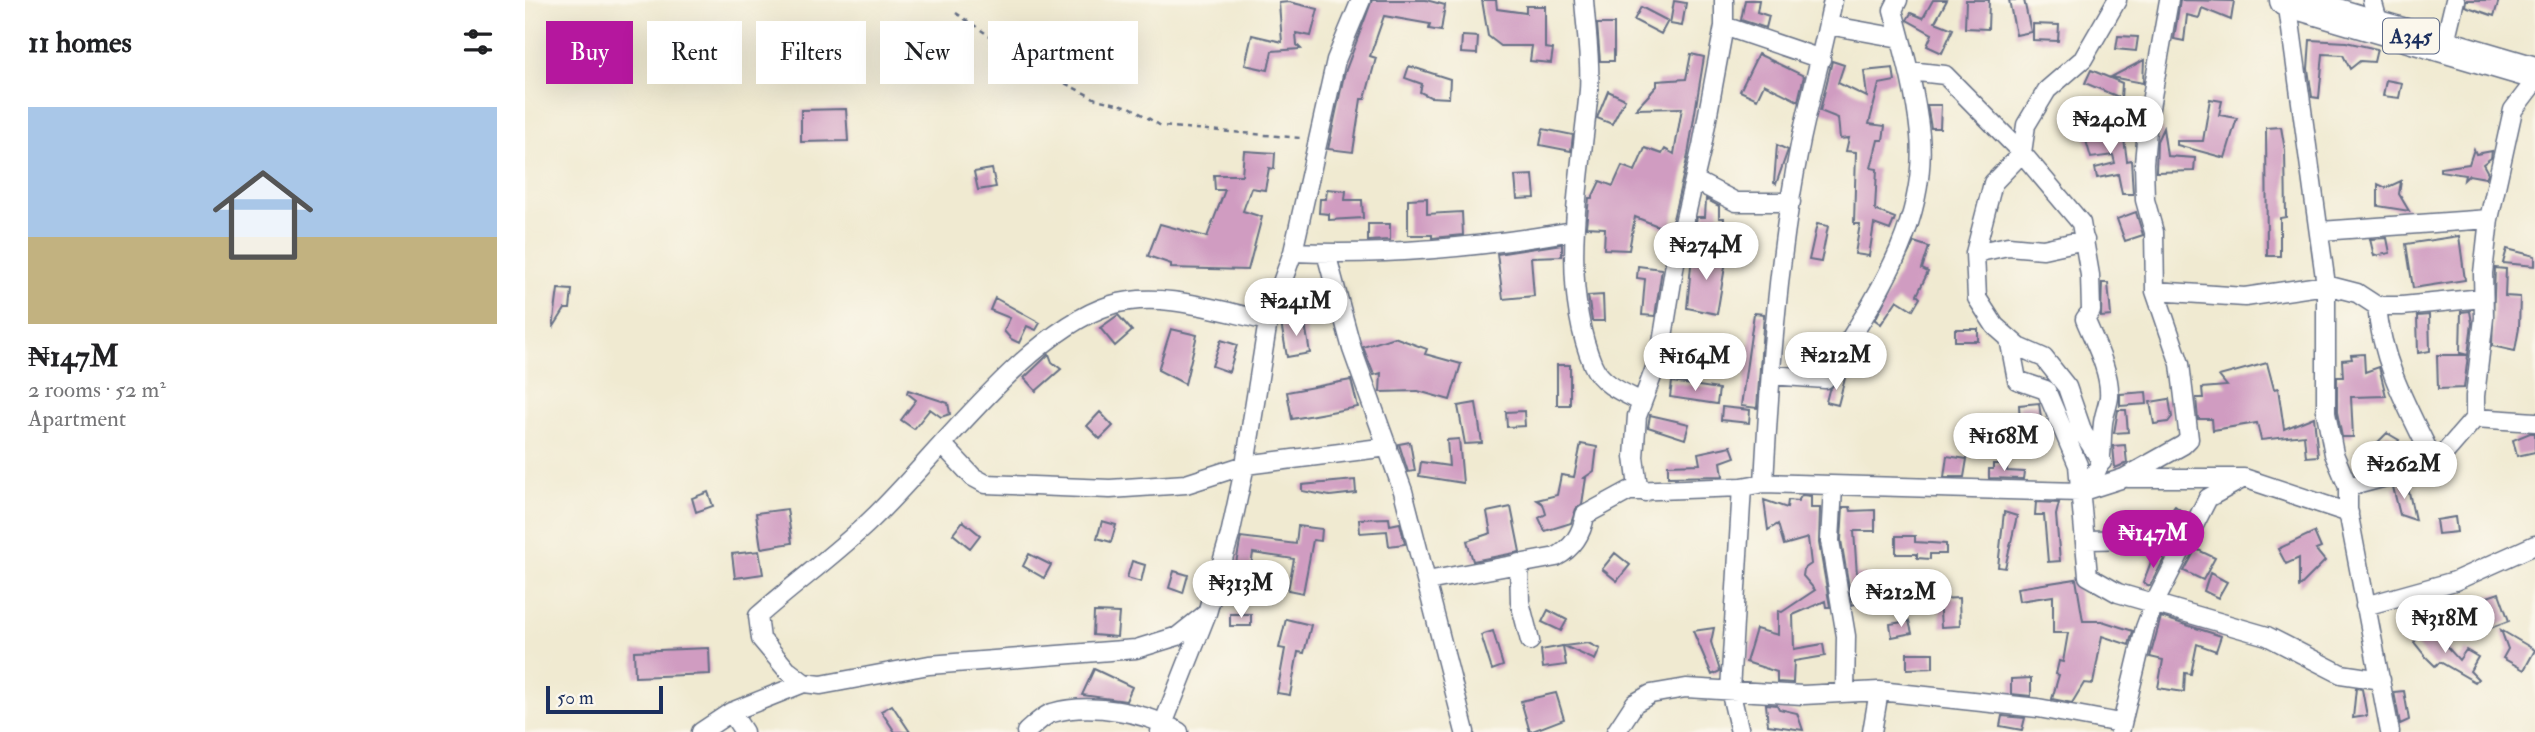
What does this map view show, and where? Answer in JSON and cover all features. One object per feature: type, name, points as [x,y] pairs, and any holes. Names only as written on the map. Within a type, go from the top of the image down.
[{"type":"highway","name":"A345","points":[[2286,0],[2376,14],[2444,46],[2535,73]]},
{"type":"street","points":[[1161,727],[1207,613],[1245,465],[1268,320],[1293,252],[1336,60],[1361,0]]},
{"type":"street","points":[[1584,0],[1589,87],[1573,232],[1580,317],[1594,366],[1611,387],[1642,402]]},
{"type":"street","points":[[1645,492],[1638,487],[1634,457],[1637,416],[1660,355],[1676,257],[1724,26],[1724,0]]},
{"type":"street","points":[[1764,484],[1771,375],[1791,202],[1801,140],[1833,0]]},
{"type":"street","points":[[1771,375],[1825,379],[1893,264],[1913,215],[1919,181],[1920,136],[1909,71],[1893,9],[1898,0]]},
{"type":"street","points":[[2102,462],[2083,433],[2067,387],[2044,358],[2019,347],[1994,326],[1977,298],[1975,253],[1993,183],[2021,153],[2026,125],[2047,90],[2083,59],[2116,0]]},
{"type":"street","points":[[1427,581],[1556,556],[1570,549],[1584,525],[1585,515],[1614,496],[1629,491],[1764,484],[2080,492],[2124,478],[2157,462],[2189,439],[2180,364],[2155,291],[2154,232],[2145,200],[2144,163],[2159,50],[2169,0]]},
{"type":"street","points":[[2286,0],[2321,231],[2326,285],[2326,413],[2334,454],[2348,487],[2349,513],[2390,732]]},
{"type":"street","points":[[2444,46],[2455,0]]},
{"type":"street","points":[[1828,25],[1900,38]]},
{"type":"street","points":[[1724,26],[1821,59]]},
{"type":"street","points":[[1909,71],[1945,75],[2021,153],[2081,223],[2091,311],[2085,319],[2101,358],[2109,395],[2103,422],[2102,462],[2096,475],[2080,492]]},
{"type":"street","points":[[2348,487],[2435,464],[2475,418],[2489,219],[2513,110],[2535,81]]},
{"type":"street","points":[[1694,180],[1736,202],[1791,202]]},
{"type":"street","points":[[2321,231],[2489,219]]},
{"type":"street","points":[[1293,252],[1326,253],[1509,242],[1573,232]]},
{"type":"street","points":[[1975,253],[2008,246],[2043,249],[2085,240]]},
{"type":"street","points":[[1326,253],[1352,349],[1388,447],[1427,581],[1465,732]]},
{"type":"street","points":[[2155,291],[2245,297],[2326,285],[2357,293],[2377,306],[2483,298]]},
{"type":"street","points":[[804,683],[787,670],[761,639],[758,616],[870,521],[943,445],[977,405],[1028,359],[1082,316],[1114,304],[1162,300],[1268,320]]},
{"type":"street","points":[[2377,306],[2379,331],[2395,383],[2435,464]]},
{"type":"street","points":[[2009,338],[2017,380],[2046,390],[2078,465],[2088,576],[2118,593],[2267,636],[2341,674],[2381,680]]},
{"type":"street","points":[[2475,418],[2535,422]]},
{"type":"street","points":[[943,445],[973,477],[986,484],[1110,489],[1186,484],[1245,465],[1388,447]]},
{"type":"street","points":[[2124,478],[2244,478],[2349,513]]},
{"type":"street","points":[[1616,732],[1635,703],[1651,694],[1686,688],[1803,695],[1879,691],[2038,708],[2120,727],[2154,604],[2208,498],[2244,478]]},
{"type":"street","points":[[1740,732],[1730,690],[1742,487]]},
{"type":"street","points":[[1833,487],[1830,541],[1846,636],[1845,692]]},
{"type":"street","points":[[2086,540],[2142,538],[2186,545]]},
{"type":"street","points":[[2365,606],[2455,581],[2535,545]]},
{"type":"street","points":[[1519,563],[1520,602],[1530,641]]},
{"type":"street","points":[[701,732],[731,712],[804,683],[821,685],[929,665],[1136,649],[1178,636],[1207,613]]},
{"type":"street","points":[[1872,732],[1879,691]]},
{"type":"street","points":[[1026,732],[1050,713],[1089,709],[1179,732]]},
{"type":"street","points":[[731,712],[744,732]]},
{"type":"path","points":[[956,13],[1041,71],[1096,99],[1130,107],[1161,126],[1318,139]]},
{"type":"building","points":[[1372,0],[1426,0],[1445,5],[1441,31],[1429,29],[1430,24],[1384,16],[1370,56],[1376,58],[1365,99],[1361,99],[1353,152],[1328,149],[1344,75]]},
{"type":"building","points":[[1482,0],[1496,0],[1497,9],[1526,13],[1526,6],[1545,6],[1545,48],[1553,49],[1551,63],[1530,61],[1532,46],[1501,46],[1488,36]]},
{"type":"building","points":[[1745,0],[1759,0],[1757,12],[1769,16],[1766,28],[1741,20]]},
{"type":"building","points":[[1933,0],[1947,0],[1935,22],[1953,29],[1942,53],[1927,46],[1932,34],[1907,20],[1911,13],[1923,18]]},
{"type":"building","points":[[1966,0],[1989,0],[1988,29],[1965,28]]},
{"type":"building","points":[[2009,0],[2024,0],[2031,32],[2016,35]]},
{"type":"building","points":[[2180,0],[2234,1],[2231,20],[2202,8],[2199,18],[2187,15],[2184,41],[2174,39]]},
{"type":"building","points":[[2466,0],[2499,0],[2494,16],[2465,6]]},
{"type":"building","points":[[1674,1],[1686,3],[1682,26],[1670,24]]},
{"type":"building","points":[[1289,2],[1318,9],[1311,36],[1296,33],[1297,45],[1301,49],[1272,51],[1268,70],[1245,65],[1252,35],[1282,42],[1279,3]]},
{"type":"building","points":[[1641,7],[1668,21],[1661,34],[1634,20]]},
{"type":"building","points":[[1597,24],[1614,24],[1614,61],[1600,61]]},
{"type":"building","points":[[2033,24],[2059,25],[2058,41],[2033,40]]},
{"type":"building","points":[[1462,36],[1478,37],[1477,54],[1461,53]]},
{"type":"building","points":[[2118,36],[2138,37],[2136,51],[2116,49]]},
{"type":"building","points":[[2310,40],[2346,42],[2377,49],[2374,62],[2360,61],[2350,69],[2343,55],[2323,54],[2319,98],[2312,97],[2308,69]]},
{"type":"building","points":[[1691,54],[1704,57],[1688,155],[1669,236],[1662,234],[1663,228],[1635,217],[1629,250],[1604,249],[1605,228],[1586,227],[1589,198],[1592,198],[1600,181],[1613,186],[1622,166],[1635,171],[1645,148],[1662,154],[1665,149],[1674,154],[1682,108],[1636,109],[1657,86],[1657,81],[1686,79]]},
{"type":"building","points":[[1758,54],[1804,76],[1798,101],[1764,84],[1757,99],[1740,91]]},
{"type":"building","points":[[2144,60],[2143,83],[2111,77]]},
{"type":"building","points":[[1832,61],[1844,65],[1838,83],[1867,97],[1864,71],[1893,68],[1895,81],[1879,84],[1869,124],[1885,126],[1883,140],[1878,140],[1871,168],[1877,169],[1875,210],[1895,218],[1890,230],[1874,224],[1869,256],[1855,254],[1860,224],[1854,224],[1856,152],[1846,151],[1849,138],[1840,139],[1838,118],[1820,111]]},
{"type":"building","points":[[1409,66],[1450,79],[1449,98],[1430,97],[1420,92],[1422,84],[1405,78]]},
{"type":"building","points":[[2091,70],[2122,83],[2121,98],[2085,83]]},
{"type":"building","points":[[2386,80],[2402,83],[2399,98],[2383,96]]},
{"type":"building","points":[[1608,91],[1625,99],[1612,124],[1597,118]]},
{"type":"building","points":[[2210,99],[2222,101],[2219,115],[2237,118],[2225,158],[2177,145],[2177,141],[2203,141]]},
{"type":"building","points":[[1927,105],[1941,105],[1940,128],[1931,128]]},
{"type":"building","points":[[846,109],[848,141],[801,142],[801,110]]},
{"type":"building","points":[[2109,123],[2112,140],[2124,139],[2127,161],[2131,160],[2133,194],[2122,194],[2118,174],[2097,178],[2095,168],[2115,163],[2113,155],[2091,158],[2083,130]]},
{"type":"building","points":[[2281,127],[2285,150],[2286,217],[2280,218],[2280,256],[2267,256],[2266,128]]},
{"type":"building","points":[[2163,128],[2167,156],[2195,158],[2194,171],[2156,172],[2157,141]]},
{"type":"building","points":[[1543,129],[1573,135],[1571,151],[1540,145]]},
{"type":"building","points":[[1777,145],[1788,150],[1776,184],[1774,183]]},
{"type":"building","points":[[2474,149],[2476,154],[2492,151],[2491,158],[2483,164],[2488,173],[2486,178],[2469,175],[2464,180],[2465,175],[2440,171],[2440,168],[2469,164]]},
{"type":"building","points":[[1244,151],[1275,153],[1274,169],[1269,168],[1265,190],[1251,188],[1243,211],[1262,217],[1248,270],[1171,268],[1171,264],[1148,256],[1160,224],[1207,237],[1225,190],[1215,190],[1214,175],[1242,175]]},
{"type":"building","points":[[992,169],[996,187],[978,190],[974,172]]},
{"type":"building","points":[[1533,175],[1535,198],[1517,199],[1515,176]]},
{"type":"building","points":[[2401,181],[2399,194],[2409,211],[2378,206],[2378,184],[2386,188]]},
{"type":"building","points":[[1327,189],[1346,191],[1345,200],[1362,200],[1363,218],[1329,220],[1329,214],[1319,213],[1320,199],[1326,199]]},
{"type":"building","points":[[1427,198],[1427,214],[1462,212],[1463,235],[1432,238],[1432,235],[1408,235],[1408,199]]},
{"type":"building","points":[[1706,199],[1719,206],[1719,218],[1724,218],[1722,252],[1691,243],[1697,217],[1705,217]]},
{"type":"building","points":[[2136,212],[2143,235],[2125,241],[2117,219]]},
{"type":"building","points":[[1368,224],[1390,224],[1390,240],[1368,241]]},
{"type":"building","points":[[1817,224],[1828,226],[1821,262],[1809,260]]},
{"type":"building","points":[[2459,236],[2465,280],[2413,288],[2406,244]]},
{"type":"building","points":[[2387,238],[2390,253],[2374,256],[2370,239]]},
{"type":"building","points":[[1914,242],[1929,247],[1922,269],[1928,272],[1917,295],[1920,298],[1913,310],[1897,300],[1881,324],[1875,320]]},
{"type":"building","points":[[1562,244],[1562,256],[1531,257],[1534,296],[1503,299],[1497,254]]},
{"type":"building","points":[[2507,249],[2535,256],[2535,266],[2503,263]]},
{"type":"building","points":[[1692,255],[1727,255],[1717,314],[1687,308]]},
{"type":"building","points":[[1638,266],[1662,269],[1655,316],[1642,315],[1645,279],[1637,278]]},
{"type":"building","points":[[2495,268],[2506,269],[2505,296],[2520,297],[2515,351],[2492,346]]},
{"type":"building","points":[[2102,283],[2108,283],[2111,316],[2101,317]]},
{"type":"building","points":[[558,289],[572,290],[570,309],[565,309],[553,328]]},
{"type":"building","points":[[1603,295],[1604,321],[1592,321],[1588,296]]},
{"type":"building","points":[[995,298],[1040,323],[1036,330],[1027,326],[1019,343],[1011,339],[1004,331],[1010,318],[990,310]]},
{"type":"building","points":[[2470,311],[2472,323],[2468,355],[2460,353],[2461,312]]},
{"type":"building","points":[[1754,313],[1764,314],[1757,408],[1741,406]]},
{"type":"building","points":[[1118,315],[1132,331],[1115,346],[1100,328]]},
{"type":"building","points":[[2429,315],[2430,351],[2418,353],[2417,316]]},
{"type":"building","points":[[1304,318],[1310,353],[1287,357],[1281,323]]},
{"type":"building","points":[[1171,329],[1197,335],[1185,384],[1158,370]]},
{"type":"building","points":[[1955,329],[1978,329],[1978,341],[1955,341]]},
{"type":"building","points":[[1394,337],[1427,349],[1425,354],[1461,364],[1450,400],[1418,391],[1380,392],[1381,373],[1374,375],[1363,347]]},
{"type":"building","points":[[1221,340],[1237,345],[1229,372],[1212,366]]},
{"type":"building","points":[[1049,354],[1052,362],[1061,369],[1036,391],[1024,378]]},
{"type":"building","points":[[2364,354],[2365,372],[2379,367],[2386,396],[2351,397],[2353,437],[2342,437],[2337,412],[2337,377],[2343,377],[2342,360],[2352,359],[2351,355]]},
{"type":"building","points":[[2437,355],[2468,355],[2464,388],[2438,389]]},
{"type":"building","points":[[2267,363],[2274,389],[2278,388],[2284,429],[2314,417],[2318,456],[2306,457],[2304,435],[2261,440],[2257,423],[2213,430],[2212,419],[2198,419],[2196,398],[2203,398],[2202,388],[2227,386],[2219,376]]},
{"type":"building","points":[[1557,365],[1570,365],[1570,405],[1557,405]]},
{"type":"building","points":[[1840,377],[1845,378],[1838,405],[1826,402],[1829,390]]},
{"type":"building","points":[[1351,380],[1358,407],[1292,419],[1287,392]]},
{"type":"building","points":[[1672,382],[1719,389],[1717,404],[1670,397]]},
{"type":"building","points":[[908,390],[948,403],[950,414],[941,417],[930,409],[914,429],[901,420],[916,400],[907,393]]},
{"type":"building","points":[[2146,392],[2147,404],[2120,406],[2120,394]]},
{"type":"building","points":[[2169,399],[2172,417],[2168,422],[2154,424],[2150,402]]},
{"type":"building","points":[[1476,403],[1482,443],[1465,444],[1458,406]]},
{"type":"building","points":[[2039,403],[2044,441],[2024,443],[2023,436],[1990,436],[1990,422],[2020,422],[2019,405]]},
{"type":"building","points":[[1722,407],[1750,410],[1749,423],[1721,420]]},
{"type":"building","points":[[2118,410],[2126,410],[2128,432],[2114,433]]},
{"type":"building","points":[[1524,411],[1525,426],[1507,427],[1506,412]]},
{"type":"building","points":[[1100,412],[1113,426],[1100,439],[1087,426]]},
{"type":"building","points":[[1650,415],[1689,424],[1685,439],[1648,427]]},
{"type":"building","points":[[2387,433],[2399,440],[2394,447],[2397,462],[2366,467],[2378,442]]},
{"type":"building","points":[[2535,433],[2535,452],[2517,456],[2513,440]]},
{"type":"building","points":[[1459,439],[1463,483],[1419,476],[1421,462],[1449,466],[1447,440]]},
{"type":"building","points":[[1410,442],[1415,471],[1408,472],[1399,444]]},
{"type":"building","points":[[1581,444],[1597,447],[1594,471],[1584,478],[1582,504],[1576,509],[1571,523],[1545,531],[1539,518],[1546,514],[1543,504],[1537,500],[1557,495],[1561,475],[1574,477]]},
{"type":"building","points":[[2125,445],[2127,463],[2115,468],[2113,446]]},
{"type":"building","points":[[1731,446],[1735,457],[1721,462],[1723,476],[1668,477],[1668,465],[1700,464],[1698,453]]},
{"type":"building","points":[[1947,456],[1967,459],[1964,477],[1944,477]]},
{"type":"building","points":[[1993,464],[2007,464],[2007,471],[2024,472],[2023,479],[1989,478],[1989,469],[1993,469]]},
{"type":"building","points":[[1355,480],[1356,493],[1330,496],[1302,491],[1302,485]]},
{"type":"building","points":[[2407,483],[2415,520],[2400,515],[2393,487]]},
{"type":"building","points":[[708,492],[713,506],[696,512],[692,498]]},
{"type":"building","points":[[1802,495],[1811,496],[1811,508],[1820,508],[1819,543],[1830,607],[1826,607],[1825,601],[1793,615],[1794,649],[1823,644],[1825,656],[1794,661],[1793,683],[1777,682],[1777,672],[1746,662],[1756,629],[1778,635],[1778,611],[1782,612],[1815,590],[1803,576],[1804,569],[1811,564],[1808,538],[1784,545],[1778,524],[1768,530],[1764,500],[1787,508],[1788,500],[1798,501]]},
{"type":"building","points":[[2036,502],[2059,503],[2056,515],[2060,561],[2048,562],[2044,515],[2035,515]]},
{"type":"building","points":[[2175,506],[2187,515],[2178,532],[2158,530]]},
{"type":"building","points":[[1511,507],[1520,552],[1473,561],[1467,541],[1491,533],[1487,512]]},
{"type":"building","points":[[1843,507],[1850,507],[1851,511],[1875,510],[1875,531],[1854,531],[1857,575],[1866,575],[1866,582],[1887,579],[1890,609],[1874,611],[1872,599],[1852,605],[1841,540]]},
{"type":"building","points":[[787,509],[792,543],[761,548],[756,513]]},
{"type":"building","points":[[2004,512],[2017,516],[2005,568],[1998,567]]},
{"type":"building","points":[[2455,517],[2457,532],[2438,534],[2436,520]]},
{"type":"building","points":[[1389,518],[1390,525],[1400,523],[1405,544],[1389,546],[1387,531],[1360,533],[1359,519]]},
{"type":"building","points":[[963,521],[980,535],[970,548],[953,534]]},
{"type":"building","points":[[1102,521],[1116,525],[1111,542],[1097,538]]},
{"type":"building","points":[[1298,526],[1322,529],[1321,541],[1313,540],[1303,593],[1288,590],[1294,559],[1253,553],[1247,591],[1231,589],[1241,537],[1296,544]]},
{"type":"building","points":[[2314,532],[2321,548],[2316,550],[2325,561],[2299,587],[2299,558],[2286,564],[2278,549]]},
{"type":"building","points":[[1896,536],[1915,536],[1915,542],[1946,544],[1946,554],[1930,554],[1930,559],[1917,558],[1917,554],[1896,554]]},
{"type":"building","points":[[2196,549],[2215,558],[2203,580],[2184,571]]},
{"type":"building","points":[[759,551],[763,574],[735,578],[732,554]]},
{"type":"building","points":[[1615,553],[1630,565],[1617,581],[1602,569]]},
{"type":"building","points":[[1029,554],[1051,565],[1044,578],[1023,566]]},
{"type":"building","points":[[2154,554],[2164,559],[2150,586],[2143,583]]},
{"type":"building","points":[[1132,561],[1145,565],[1141,582],[1127,578]]},
{"type":"building","points":[[1174,571],[1188,575],[1183,593],[1169,588]]},
{"type":"building","points":[[2210,573],[2227,582],[2218,598],[2204,591]]},
{"type":"building","points":[[2076,579],[2083,621],[2102,621],[2133,631],[2129,645],[2102,636],[2093,684],[2084,683],[2072,703],[2052,699],[2059,675],[2056,674],[2059,661],[2063,662],[2068,633],[2053,633],[2053,596],[2019,601],[2017,588]]},
{"type":"building","points":[[2499,593],[2509,621],[2472,635],[2467,628],[2469,620],[2464,608],[2491,608],[2487,597]]},
{"type":"building","points":[[1959,598],[1960,626],[1941,627],[1939,599]]},
{"type":"building","points":[[1548,610],[1567,620],[1561,631],[1542,622]]},
{"type":"building","points":[[1094,612],[1119,613],[1117,637],[1093,635]]},
{"type":"building","points":[[1230,614],[1251,614],[1251,626],[1230,626]]},
{"type":"building","points":[[2161,617],[2221,636],[2216,651],[2197,644],[2191,674],[2185,673],[2184,692],[2158,688],[2163,660],[2150,657]]},
{"type":"building","points":[[1286,619],[1311,625],[1304,653],[1298,652],[1290,695],[1277,693],[1285,649],[1279,648]]},
{"type":"building","points":[[1909,621],[1912,633],[1892,637],[1890,624]]},
{"type":"building","points":[[2429,627],[2459,660],[2466,650],[2478,657],[2470,671],[2478,679],[2475,682],[2440,662],[2435,666],[2426,657],[2414,642]]},
{"type":"building","points":[[1714,628],[1711,642],[1720,671],[1712,675],[1693,631]]},
{"type":"building","points":[[2501,630],[2535,650],[2524,670],[2503,658],[2508,649]]},
{"type":"building","points":[[1493,631],[1503,666],[1492,670],[1481,635]]},
{"type":"building","points":[[1588,643],[1600,649],[1595,660],[1564,646]]},
{"type":"building","points":[[1563,646],[1566,665],[1543,668],[1541,650]]},
{"type":"building","points":[[709,648],[710,674],[635,677],[634,651]]},
{"type":"building","points":[[1907,653],[1933,653],[1933,668],[1907,669]]},
{"type":"building","points":[[1094,669],[1132,687],[1126,701],[1082,695]]},
{"type":"building","points":[[2031,678],[2031,696],[2011,694],[2011,679]]},
{"type":"building","points":[[2356,688],[2362,689],[2367,716],[2353,718]]},
{"type":"building","points":[[2404,691],[2409,720],[2400,724],[2394,692]]},
{"type":"building","points":[[1556,693],[1564,719],[1530,732],[1521,701]]},
{"type":"building","points":[[1766,704],[1777,705],[1779,709],[1797,713],[1803,730],[1768,725]]},
{"type":"building","points":[[892,705],[910,732],[895,732],[881,711]]},
{"type":"building","points":[[2002,716],[2025,718],[2022,730],[2000,726]]}]
